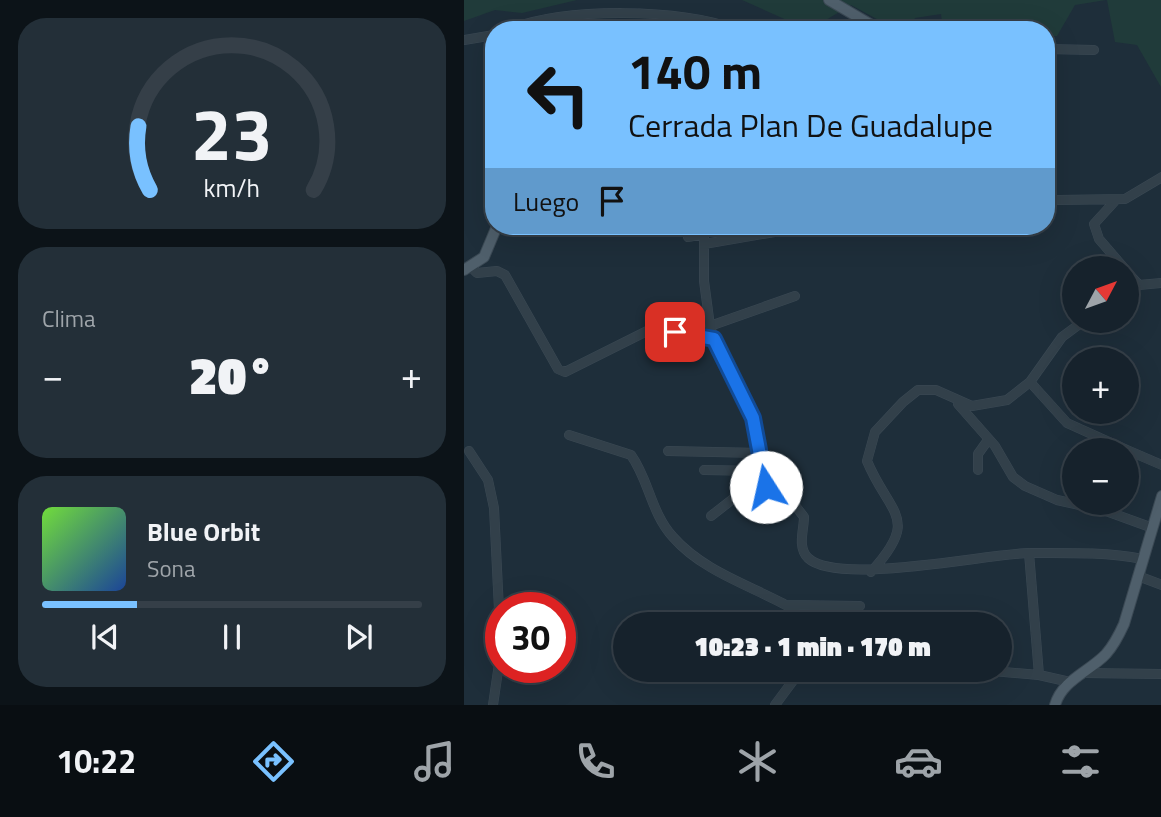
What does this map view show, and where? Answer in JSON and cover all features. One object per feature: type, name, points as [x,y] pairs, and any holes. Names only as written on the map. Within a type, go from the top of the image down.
[{"type":"main road","points":[[829,0],[865,21]]},
{"type":"main road","points":[[467,269],[485,254],[493,235]]},
{"type":"main road","points":[[1055,705],[1058,693],[1085,673],[1117,640],[1160,501]]},
{"type":"street","points":[[549,21],[577,15],[645,14],[704,21]]},
{"type":"street","points":[[464,40],[485,36]]},
{"type":"street","points":[[1055,49],[1094,50]]},
{"type":"street","points":[[1058,200],[1115,201],[1140,192],[1161,177]]},
{"type":"street","points":[[1115,201],[1094,224],[1095,232],[1115,256]]},
{"type":"street","points":[[689,237],[704,235],[704,281],[710,326],[753,418],[766,487],[802,512],[805,517],[802,548],[809,559],[817,564],[871,572],[1029,553],[1126,556],[1142,559]]},
{"type":"street","points":[[467,269],[477,273],[497,271],[505,275],[562,371],[569,372],[662,324]]},
{"type":"street","points":[[1140,285],[1161,283]]},
{"type":"street","points":[[710,326],[795,296]]},
{"type":"street","points":[[675,332],[714,339]]},
{"type":"street","points":[[871,572],[900,531],[898,516],[867,461],[875,432],[918,390],[936,390],[965,405],[985,406],[1007,400],[1030,382],[1067,333]]},
{"type":"street","points":[[1030,382],[1067,423],[1100,438]]},
{"type":"street","points":[[953,399],[998,450],[1013,477],[1025,486],[1057,500],[1106,511],[1151,527]]},
{"type":"street","points":[[569,435],[631,455],[658,515],[672,536],[700,561],[786,605],[794,612]]},
{"type":"street","points":[[978,470],[978,454],[988,440]]},
{"type":"street","points":[[668,450],[760,453]]},
{"type":"street","points":[[469,451],[488,480],[494,508],[500,630],[499,664],[493,705]]},
{"type":"street","points":[[1139,455],[1161,465]]},
{"type":"street","points":[[704,470],[762,471]]},
{"type":"street","points":[[711,516],[739,495],[766,487]]},
{"type":"street","points":[[1029,553],[1039,675]]},
{"type":"street","points":[[1138,576],[1161,585]]},
{"type":"street","points":[[786,605],[860,606]]},
{"type":"street","points":[[1012,673],[1070,682]]},
{"type":"street","points":[[1085,673],[1161,674]]},
{"type":"street","points":[[776,705],[792,682]]},
{"type":"green space","points":[[464,0],[577,0],[522,13],[495,10],[464,21]]},
{"type":"green space","points":[[742,0],[1106,0],[1075,5],[1057,36],[1055,21],[942,21],[941,14],[915,18],[914,21],[880,21],[851,5],[824,21],[789,21]]},
{"type":"green space","points":[[1107,0],[1161,0],[1161,87],[1137,45],[1115,42]]},
{"type":"route","points":[[675,332],[714,339],[753,418],[766,487]]}]
